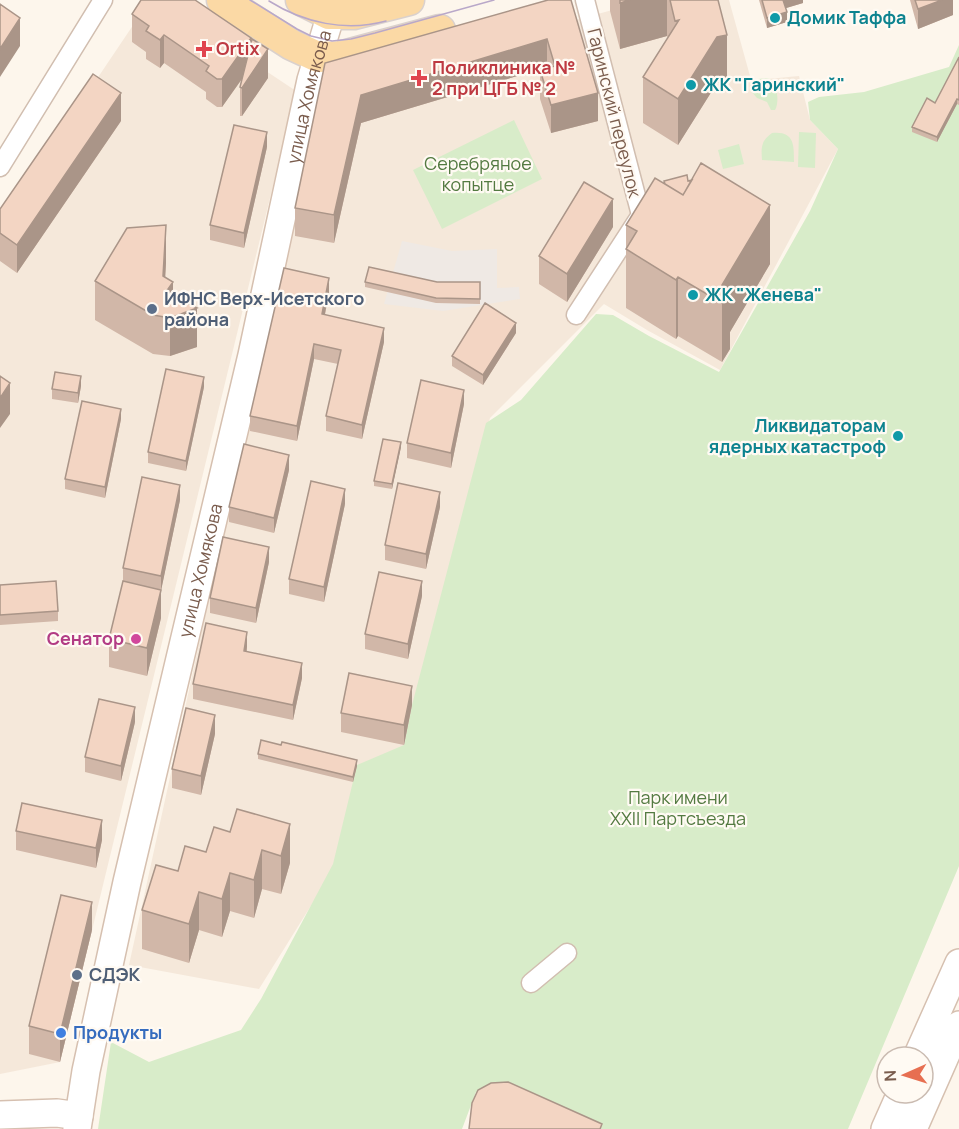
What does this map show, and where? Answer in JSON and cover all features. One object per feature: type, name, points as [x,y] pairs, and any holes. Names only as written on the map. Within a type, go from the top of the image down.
[{"type":"main road","points":[[222,0],[292,45],[318,57],[343,56],[469,22]]},
{"type":"main road","points":[[301,0],[331,14],[354,14],[409,0]]},
{"type":"street","points":[[0,167],[103,0]]},
{"type":"street","name":"Гаринский переулок","points":[[576,315],[641,215],[585,0]]},
{"type":"street","name":"улица Хомякова","points":[[78,1122],[128,882],[252,355],[311,80],[331,14]]},
{"type":"street","points":[[531,983],[567,953]]},
{"type":"street","points":[[922,1045],[959,963]]},
{"type":"street","points":[[913,1129],[959,1025]]},
{"type":"street","points":[[885,1129],[896,1105]]},
{"type":"street","points":[[0,1115],[57,1113],[78,1122]]},
{"type":"shaded area","points":[[150,0],[160,0],[296,91],[60,1062],[0,1074],[0,223]]},
{"type":"shaded area","points":[[649,0],[729,0],[750,76],[745,81],[799,76],[810,120],[838,149],[720,370],[604,304],[490,418],[403,750],[360,827],[259,989],[129,965],[320,90]]},
{"type":"shaded area","points":[[402,241],[452,251],[497,249],[497,288],[519,287],[520,299],[443,311],[384,304]]},
{"type":"green space","name":"Парк имени XXII Партсъезда","points":[[959,45],[959,866],[883,1045],[875,1045],[875,1065],[848,1129],[554,1129],[476,1092],[462,1129],[98,1129],[111,1042],[149,1062],[241,1030],[261,999],[333,864],[357,765],[404,745],[412,705],[486,423],[521,400],[596,314],[613,315],[719,372],[810,211],[838,149],[810,120],[808,102],[819,97],[864,92],[949,67]]},
{"type":"green space","points":[[758,79],[769,79],[776,87],[775,110],[771,110],[767,102],[757,98],[750,90],[751,83]]},
{"type":"green space","name":"Серебряное копытце","points":[[514,120],[542,179],[442,229],[413,170]]},
{"type":"green space","points":[[799,132],[816,133],[815,168],[798,167]]},
{"type":"green space","points":[[772,133],[785,134],[789,137],[793,144],[794,162],[762,160],[762,145]]},
{"type":"green space","points":[[739,144],[744,164],[723,169],[718,150]]},
{"type":"building","points":[[141,0],[195,0],[251,38],[222,79],[217,79],[206,71],[209,66],[164,35],[160,40],[146,31],[149,26],[132,14]]},
{"type":"building","points":[[548,0],[571,0],[598,93],[551,105],[540,70],[555,66],[547,39],[361,95],[334,215],[295,208],[325,63]]},
{"type":"building","points":[[670,0],[718,0],[727,35],[717,37],[678,99],[643,77],[679,20],[675,21]]},
{"type":"building","points":[[762,0],[783,0],[787,12],[767,18]]},
{"type":"building","points":[[915,0],[942,0],[918,9]]},
{"type":"building","points":[[0,4],[20,18],[0,49]]},
{"type":"building","points":[[252,39],[268,49],[242,88],[240,87]]},
{"type":"building","points":[[959,57],[959,100],[957,99],[937,137],[912,127],[927,98],[935,103]]},
{"type":"building","points":[[93,74],[121,93],[17,245],[0,233],[0,209]]},
{"type":"building","points":[[234,125],[267,132],[244,233],[210,225]]},
{"type":"building","points":[[701,163],[770,205],[722,285],[730,290],[722,303],[678,277],[676,280],[626,249],[637,231],[626,225],[655,178],[683,195]]},
{"type":"building","points":[[687,175],[688,181],[692,180],[683,195],[665,184],[664,181]]},
{"type":"building","points":[[584,182],[613,199],[567,274],[539,256]]},
{"type":"building","points":[[166,225],[163,276],[173,282],[166,292],[197,308],[170,318],[153,315],[95,281],[127,228]]},
{"type":"building","points":[[369,267],[437,282],[480,282],[480,299],[436,298],[365,282]]},
{"type":"building","points":[[284,268],[329,278],[322,314],[384,328],[362,425],[326,416],[341,350],[314,344],[297,426],[250,416]]},
{"type":"building","points":[[485,303],[516,323],[483,375],[452,356]]},
{"type":"building","points":[[166,369],[204,377],[186,461],[148,452]]},
{"type":"building","points":[[55,372],[81,376],[78,393],[52,389]]},
{"type":"building","points":[[0,376],[10,383],[0,398]]},
{"type":"building","points":[[421,380],[464,390],[451,453],[407,443]]},
{"type":"building","points":[[82,401],[121,409],[105,487],[65,479]]},
{"type":"building","points":[[383,439],[401,442],[392,484],[374,481]]},
{"type":"building","points":[[244,444],[289,455],[274,518],[229,507]]},
{"type":"building","points":[[142,477],[180,485],[161,576],[123,568]]},
{"type":"building","points":[[311,481],[345,489],[324,587],[289,579]]},
{"type":"building","points":[[398,483],[440,492],[426,554],[385,545]]},
{"type":"building","points":[[223,537],[269,547],[256,608],[210,598]]},
{"type":"building","points":[[379,572],[422,581],[408,644],[365,634]]},
{"type":"building","points":[[56,581],[58,611],[0,615],[0,585]]},
{"type":"building","points":[[123,581],[161,590],[147,648],[109,639]]},
{"type":"building","points":[[206,623],[247,632],[244,651],[302,663],[293,705],[193,684]]},
{"type":"building","points":[[349,673],[412,686],[404,725],[341,713]]},
{"type":"building","points":[[99,699],[135,707],[121,766],[85,757]]},
{"type":"building","points":[[186,708],[215,715],[201,776],[172,769]]},
{"type":"building","points":[[261,740],[281,745],[282,742],[357,760],[353,777],[258,754]]},
{"type":"building","points":[[22,803],[102,820],[96,848],[16,831]]},
{"type":"building","points":[[237,809],[290,824],[281,856],[262,850],[254,880],[230,873],[222,899],[199,892],[189,924],[142,910],[156,865],[178,871],[185,846],[206,852],[214,827],[230,832]]},
{"type":"building","points":[[61,895],[92,902],[60,1034],[29,1026]]},
{"type":"building","points":[[508,1082],[602,1124],[600,1129],[469,1129],[472,1103],[478,1090],[491,1083]]},
{"type":"tram line","points":[[250,0],[297,29],[311,36],[332,41],[375,33],[494,0]]},
{"type":"tram line","points":[[269,1],[296,15],[326,23],[356,26],[386,21]]},
{"type":"place","name":"Домик Таффа","points":[[775,18]]},
{"type":"place","name":"Ortix","points":[[204,49]]},
{"type":"place","name":"Поликлиника № 2 при ЦГБ № 2","points":[[419,78]]},
{"type":"place","name":"ЖК \"Гаринский\"","points":[[691,85]]},
{"type":"place","name":"ЖК \"Женева\"","points":[[693,295]]},
{"type":"place","name":"ИФНС Верх-Исетского района","points":[[152,309]]},
{"type":"place","name":"Ликвидаторам ядерных катастроф","points":[[898,436]]},
{"type":"place","name":"Сенатор","points":[[136,639]]},
{"type":"place","name":"СДЭК","points":[[77,975]]},
{"type":"place","name":"Продукты","points":[[61,1033]]}]
